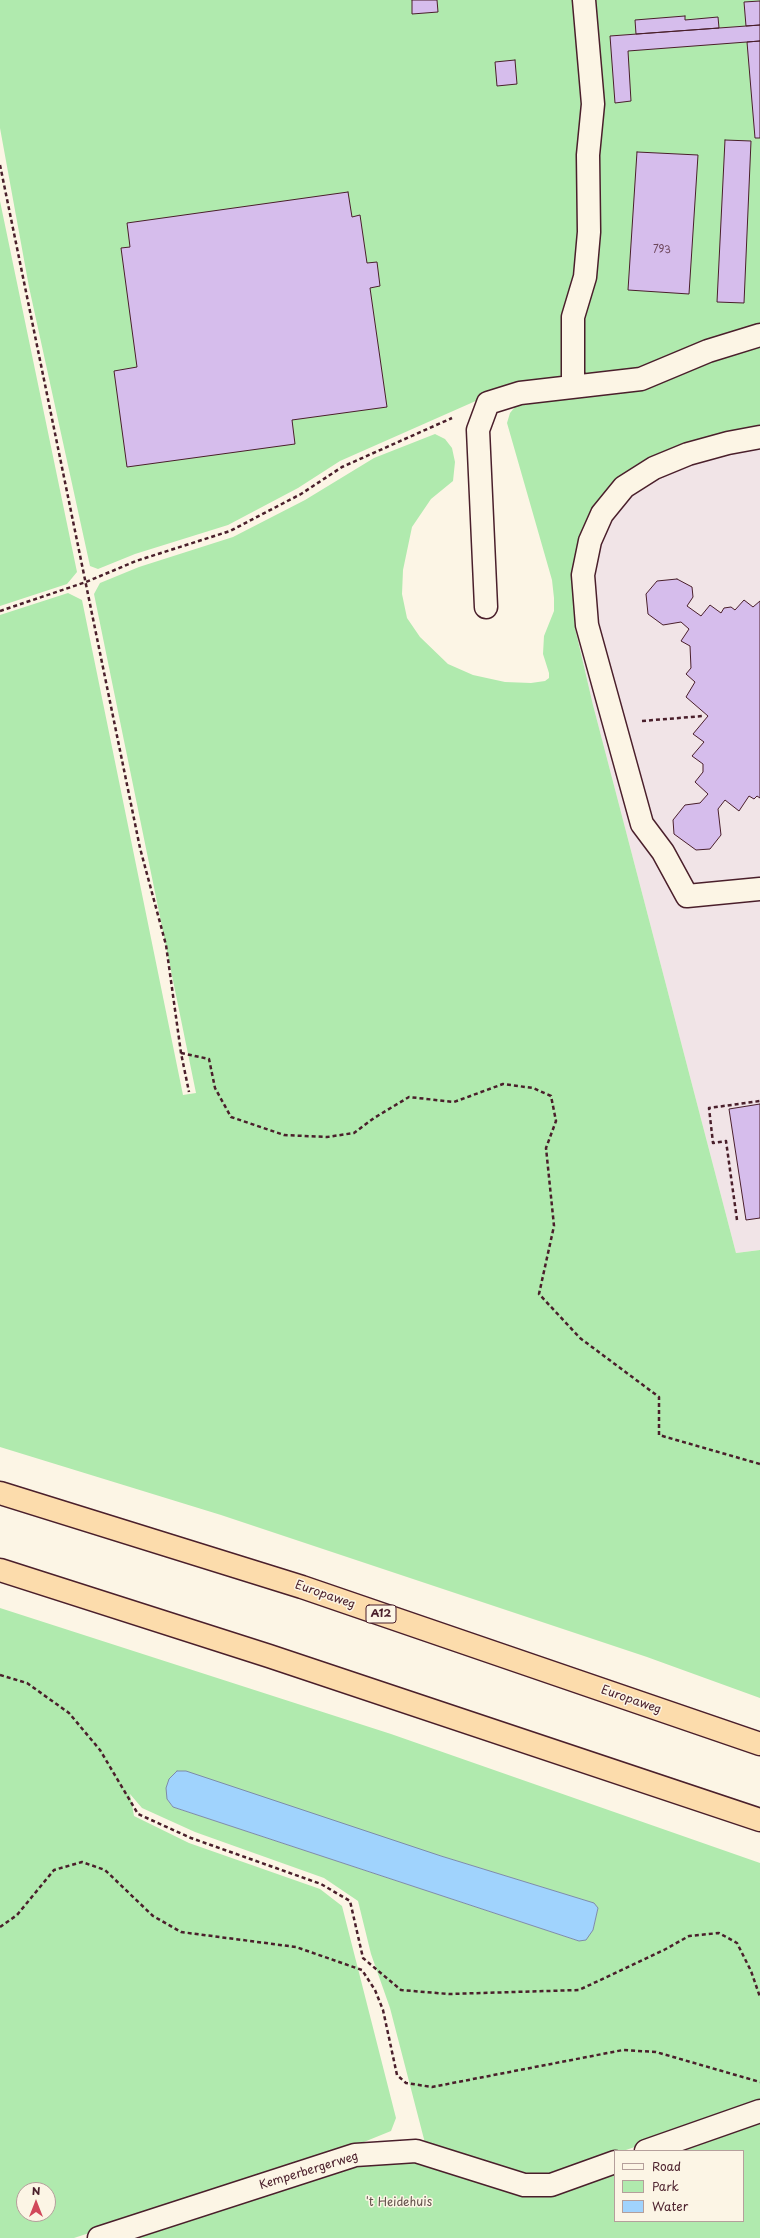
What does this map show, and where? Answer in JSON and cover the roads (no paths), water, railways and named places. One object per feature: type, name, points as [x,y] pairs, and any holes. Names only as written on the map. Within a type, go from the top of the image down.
[{"type":"highway","name":"Europaweg","points":[[0,1493],[302,1587],[760,1744]]},
{"type":"highway","points":[[0,1570],[284,1661],[760,1820]]},
{"type":"street","points":[[573,386],[573,317],[585,277],[589,232],[588,155],[593,104],[584,0]]},
{"type":"street","points":[[486,607],[478,430],[488,403],[520,393],[641,379],[708,351],[760,335]]},
{"type":"street","points":[[760,437],[728,443],[688,454],[654,468],[624,487],[602,514],[590,541],[583,575],[587,625],[642,824],[663,852],[687,896],[760,889]]},
{"type":"street","points":[[649,2150],[760,2111]]},
{"type":"street","name":"Kemperbergerweg","points":[[98,2238],[354,2155],[416,2151],[524,2185],[550,2185],[614,2162]]},
{"type":"water","points":[[177,1771],[186,1771],[441,1856],[594,1903],[598,1908],[593,1930],[586,1940],[579,1941],[173,1807],[167,1799],[166,1788],[169,1779]]},
{"type":"park label","name":"'t Heidehuis","points":[[399,2203]]}]
